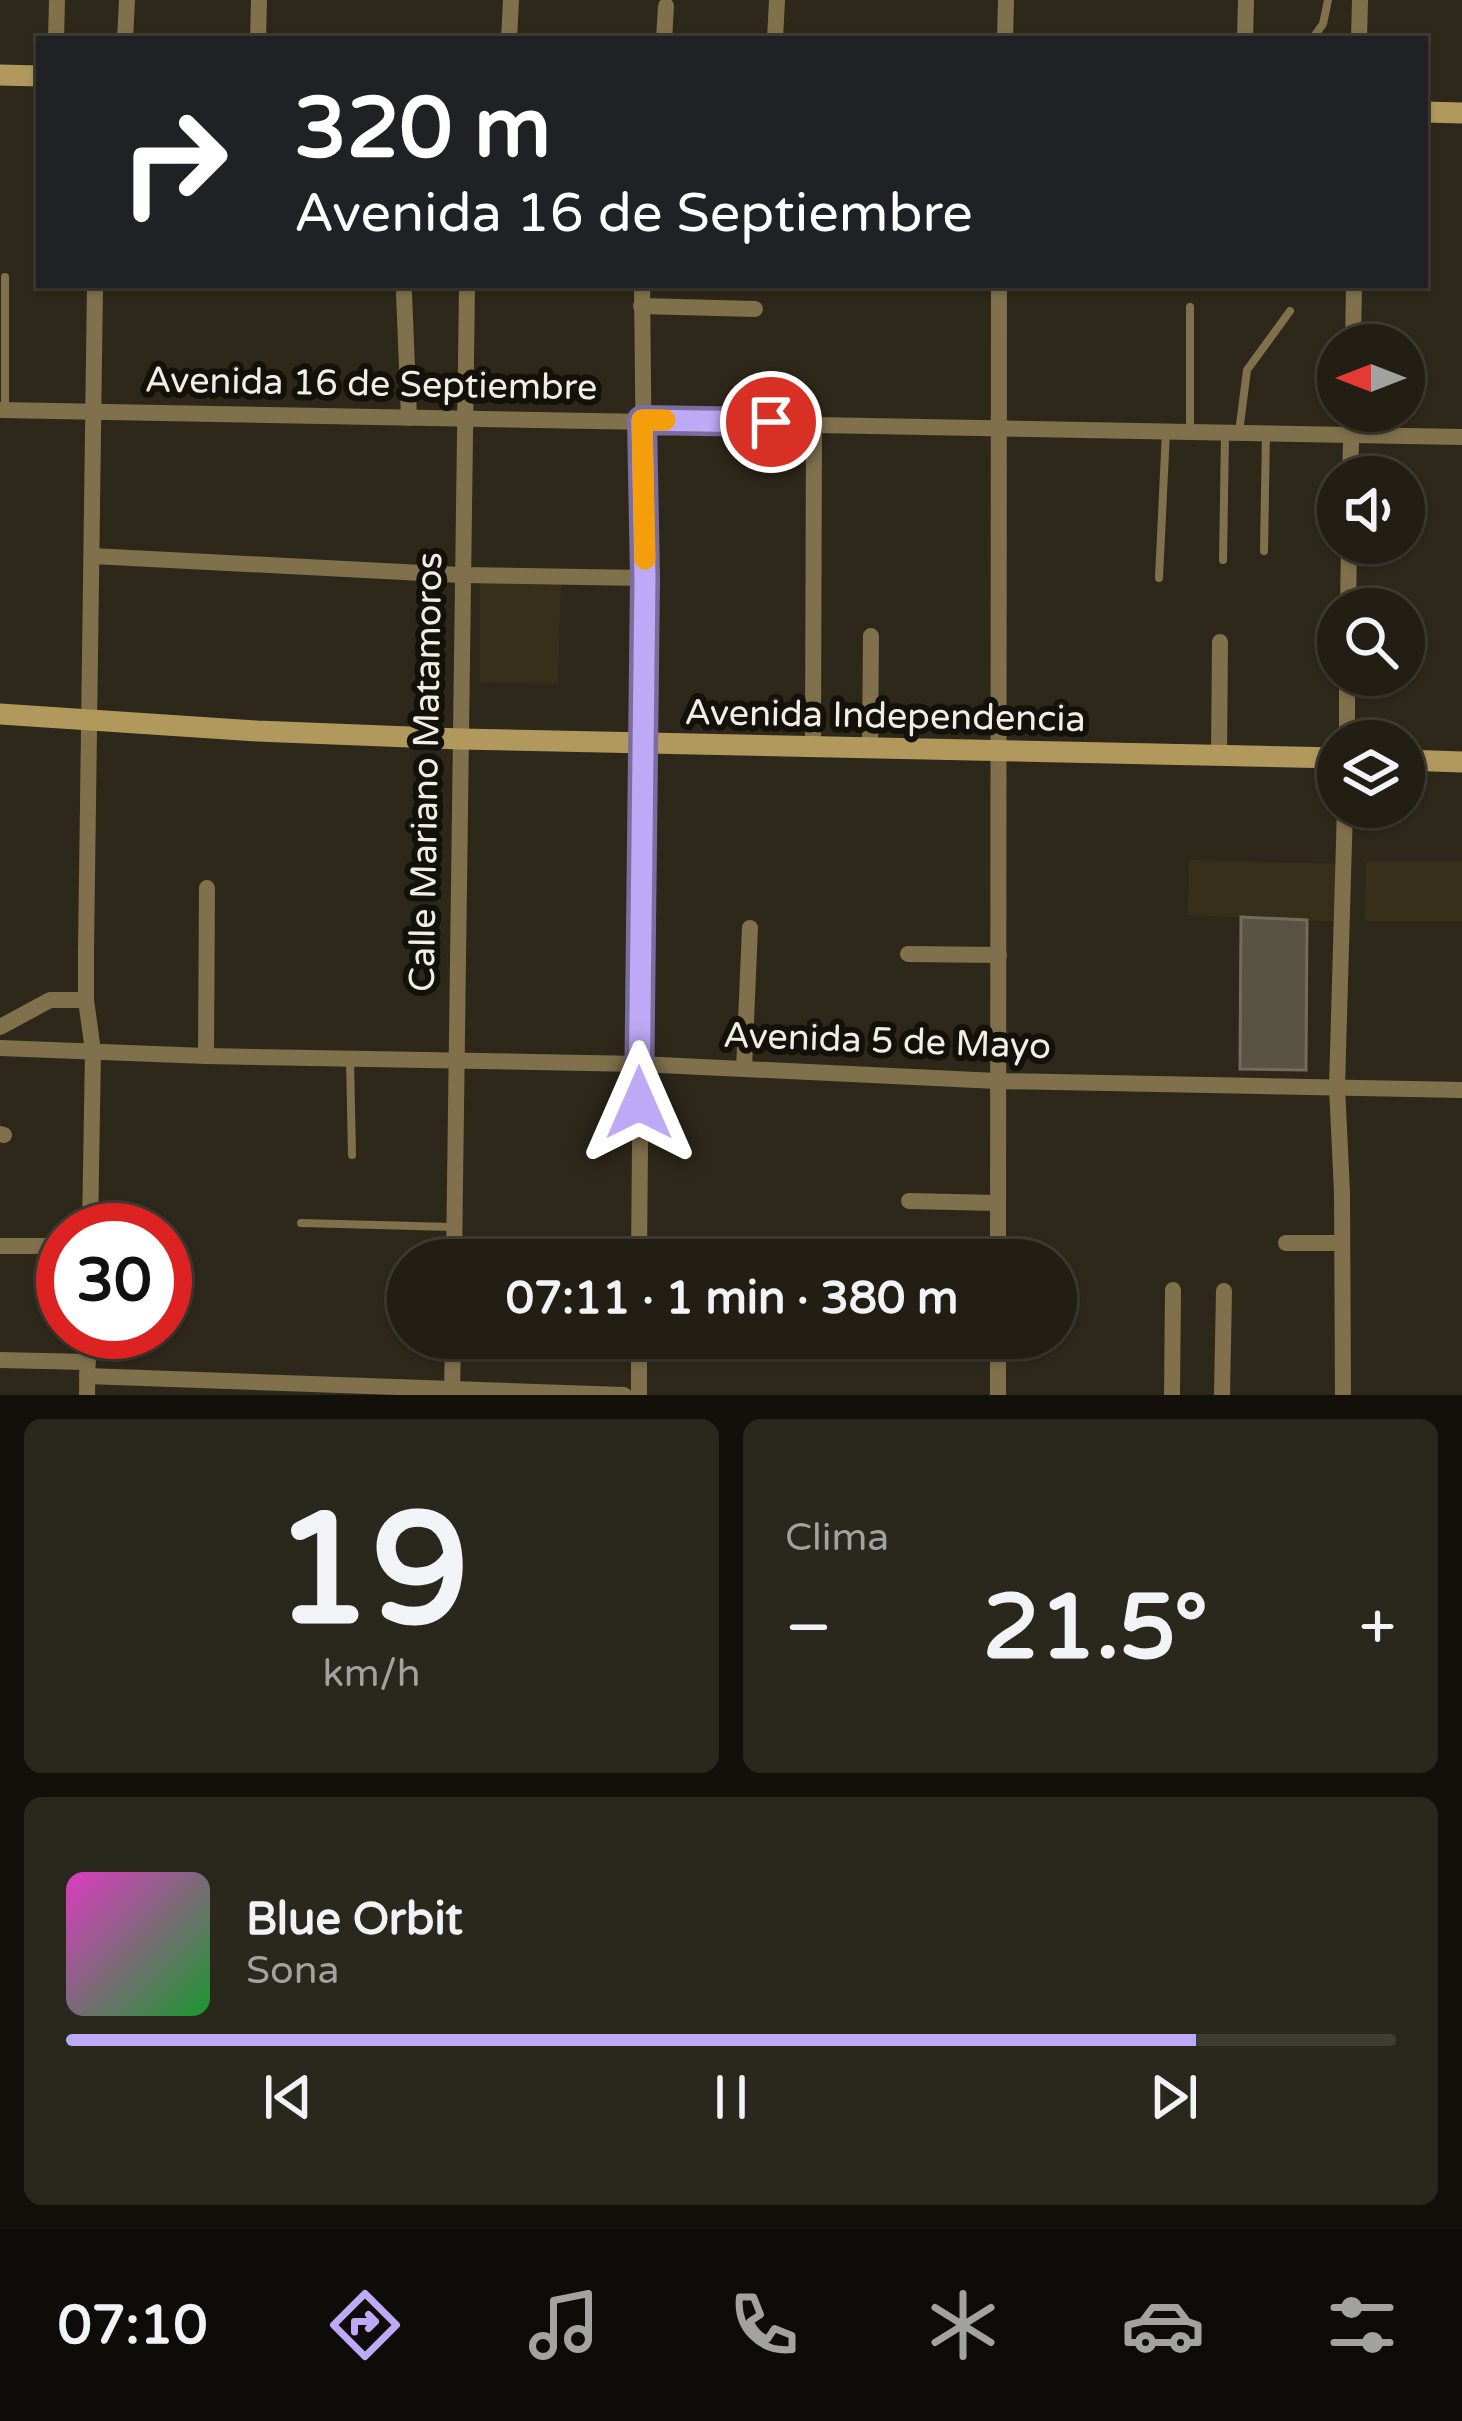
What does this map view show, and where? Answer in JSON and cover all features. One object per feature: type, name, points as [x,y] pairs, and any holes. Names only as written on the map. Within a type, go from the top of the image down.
[{"type":"main road","points":[[0,75],[36,76]]},
{"type":"main road","points":[[1428,112],[1462,113]]},
{"type":"main road","name":"Avenida Independencia","points":[[0,714],[460,739],[1317,758]]},
{"type":"main road","points":[[1425,761],[1462,762]]},
{"type":"street","points":[[56,36],[58,0]]},
{"type":"street","points":[[125,36],[127,0]]},
{"type":"street","points":[[258,36],[259,0]]},
{"type":"street","points":[[509,36],[511,0]]},
{"type":"street","points":[[775,36],[777,0]]},
{"type":"street","points":[[1005,36],[1006,0]]},
{"type":"street","points":[[1245,36],[1246,0]]},
{"type":"street","points":[[1359,36],[1360,0]]},
{"type":"street","points":[[664,36],[666,6]]},
{"type":"street","points":[[90,1203],[93,1051],[86,1000],[95,288]]},
{"type":"street","name":"Calle Mariano Matamoros","points":[[454,1239],[467,288]]},
{"type":"street","points":[[639,1239],[645,578],[642,288]]},
{"type":"street","points":[[998,1239],[999,288]]},
{"type":"street","points":[[1353,324],[1354,288]]},
{"type":"street","points":[[404,292],[410,418]]},
{"type":"street","points":[[641,306],[755,309]]},
{"type":"street","name":"Avenida 16 de Septiembre","points":[[2,410],[1462,437]]},
{"type":"street","points":[[813,748],[814,423]]},
{"type":"street","points":[[1350,456],[1351,434]]},
{"type":"street","points":[[92,556],[461,575],[645,578]]},
{"type":"street","points":[[870,748],[871,636]]},
{"type":"street","points":[[1219,756],[1220,642]]},
{"type":"street","points":[[1342,1395],[1337,1087],[1345,828]]},
{"type":"street","points":[[206,1056],[207,888]]},
{"type":"street","points":[[744,1069],[750,928]]},
{"type":"street","points":[[908,954],[999,955]]},
{"type":"street","points":[[0,1027],[50,1000],[86,1000]]},
{"type":"street","name":"Avenida 5 de Mayo","points":[[0,1048],[639,1064],[997,1081],[1462,1090]]},
{"type":"street","points":[[910,1202],[998,1203]]},
{"type":"street","points":[[1286,1243],[1342,1244]]},
{"type":"street","points":[[0,1246],[36,1246]]},
{"type":"street","points":[[1172,1395],[1173,1290]]},
{"type":"street","points":[[1222,1395],[1224,1291]]},
{"type":"street","points":[[452,1391],[453,1359]]},
{"type":"street","points":[[639,1359],[639,1395]]},
{"type":"street","points":[[998,1359],[998,1395]]},
{"type":"street","points":[[0,1360],[87,1378],[624,1395]]},
{"type":"lane","points":[[1314,36],[1323,24],[1328,0]]},
{"type":"lane","points":[[2,410],[5,277]]},
{"type":"lane","points":[[1190,307],[1190,431]]},
{"type":"lane","points":[[1222,560],[1232,432],[1247,370],[1290,311]]},
{"type":"lane","points":[[1159,578],[1166,430]]},
{"type":"lane","points":[[1264,551],[1266,432]]},
{"type":"lane","points":[[350,1058],[352,1155]]},
{"type":"lane","points":[[301,1223],[454,1227]]},
{"type":"shaded area","points":[[480,577],[561,579],[558,684],[480,682]]},
{"type":"shaded area","points":[[1189,860],[1344,864],[1344,922],[1188,915]]},
{"type":"shaded area","points":[[1366,862],[1462,862],[1462,921],[1365,921]]},
{"type":"building","points":[[1241,917],[1307,920],[1306,1070],[1240,1069]]},
{"type":"slow traffic","points":[[645,559],[642,420],[665,420]]},
{"type":"route","points":[[639,1103],[645,578],[642,420],[771,422]]}]
